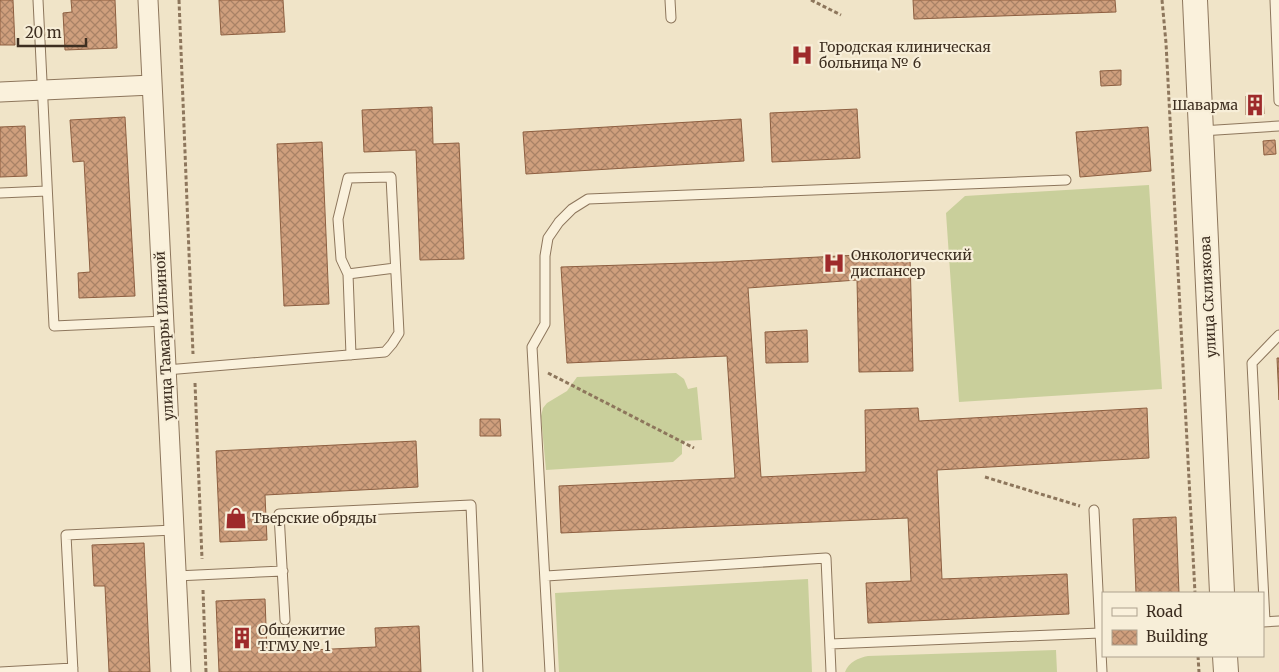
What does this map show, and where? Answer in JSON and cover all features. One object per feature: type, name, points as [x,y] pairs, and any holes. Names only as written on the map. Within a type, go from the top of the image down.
[{"type":"street","name":"улица Тамары Ильиной","points":[[148,0],[181,672]]},
{"type":"street","name":"улица Склизкова","points":[[1195,0],[1222,592]]},
{"type":"street","points":[[0,92],[152,85]]},
{"type":"street","points":[[1225,657],[1226,672]]},
{"type":"lane","points":[[38,0],[54,326],[164,321]]},
{"type":"lane","points":[[670,0],[671,18]]},
{"type":"lane","points":[[1275,0],[1279,100]]},
{"type":"lane","points":[[1200,131],[1279,126]]},
{"type":"lane","points":[[166,370],[194,367],[350,355],[385,352],[399,333],[391,176],[348,178],[338,219],[341,259],[348,274],[350,355]]},
{"type":"lane","points":[[550,672],[532,347],[545,324],[545,256],[548,238],[559,222],[572,209],[588,199],[1066,180]]},
{"type":"lane","points":[[0,193],[47,191]]},
{"type":"lane","points":[[348,274],[395,268]]},
{"type":"lane","points":[[1263,592],[1252,363],[1279,335]]},
{"type":"lane","points":[[285,620],[280,514],[471,505],[478,672]]},
{"type":"lane","points":[[1094,510],[1102,672]]},
{"type":"lane","points":[[0,672],[73,670],[66,535],[174,530]]},
{"type":"lane","points":[[546,576],[826,558],[831,672]]},
{"type":"lane","points":[[176,576],[283,571]]},
{"type":"lane","points":[[1264,622],[1279,621]]},
{"type":"lane","points":[[830,644],[1100,633]]},
{"type":"path","points":[[179,0],[206,672]]},
{"type":"path","points":[[811,0],[841,14]]},
{"type":"path","points":[[1162,0],[1195,592]]},
{"type":"path","points":[[534,366],[694,448]]},
{"type":"path","points":[[985,476],[1094,510]]},
{"type":"path","points":[[1198,657],[1199,672]]},
{"type":"green space","points":[[1149,185],[1162,389],[959,402],[946,213],[965,196]]},
{"type":"green space","points":[[676,373],[684,379],[688,389],[697,387],[702,440],[682,441],[682,454],[673,462],[546,470],[541,416],[543,408],[547,403],[567,391],[577,377]]},
{"type":"green space","points":[[808,579],[812,672],[559,672],[555,593]]},
{"type":"green space","points":[[1056,650],[1057,672],[845,672],[854,661],[868,656]]},
{"type":"building","points":[[0,0],[13,0],[15,45],[0,45]]},
{"type":"building","points":[[71,0],[115,0],[117,48],[65,50],[63,13],[72,12]]},
{"type":"building","points":[[219,0],[283,0],[285,32],[221,35]]},
{"type":"building","points":[[913,0],[1115,0],[1116,12],[914,19]]},
{"type":"building","points":[[1121,70],[1121,85],[1101,86],[1100,71]]},
{"type":"building","name":"Шаварма","points":[[1263,95],[1264,114],[1246,115],[1246,96]]},
{"type":"building","points":[[432,107],[433,144],[459,143],[464,259],[420,260],[416,150],[364,152],[362,110]]},
{"type":"building","points":[[857,109],[860,158],[772,162],[770,113]]},
{"type":"building","points":[[125,117],[135,296],[79,298],[78,273],[90,272],[84,161],[73,162],[70,120]]},
{"type":"building","points":[[741,119],[744,161],[526,174],[523,132]]},
{"type":"building","points":[[25,126],[27,176],[0,177],[0,127]]},
{"type":"building","points":[[1148,127],[1151,171],[1080,177],[1076,132]]},
{"type":"building","points":[[1275,140],[1276,154],[1264,155],[1263,141]]},
{"type":"building","points":[[322,142],[329,304],[284,306],[277,144]]},
{"type":"building","points":[[879,254],[910,257],[913,371],[859,372],[857,280],[748,288],[761,477],[866,472],[865,410],[918,408],[919,421],[1147,408],[1149,458],[937,470],[942,579],[1067,574],[1069,614],[868,623],[866,583],[911,581],[908,518],[561,533],[559,486],[735,478],[727,356],[567,363],[561,267]]},
{"type":"building","points":[[807,330],[808,362],[766,363],[765,332]]},
{"type":"building","points":[[1277,358],[1279,358],[1279,400]]},
{"type":"building","points":[[480,419],[500,419],[501,436],[480,436]]},
{"type":"building","points":[[416,441],[418,487],[265,495],[267,540],[220,542],[216,451]]},
{"type":"building","points":[[1176,517],[1179,592],[1136,592],[1133,519]]},
{"type":"building","points":[[144,543],[150,672],[109,672],[105,586],[94,586],[92,545]]},
{"type":"building","name":"Общежитие ТГМУ № 1","points":[[265,599],[267,652],[376,647],[375,628],[419,626],[421,672],[219,672],[216,601]]},
{"type":"place","name":"Городская клиническая больница № 6","points":[[802,55]]},
{"type":"place","name":"Шаварма","points":[[1255,105]]},
{"type":"place","name":"Онкологический диспансер","points":[[834,263]]},
{"type":"place","name":"Тверские обряды","points":[[236,518]]},
{"type":"place","name":"Общежитие ТГМУ № 1","points":[[242,638]]}]
